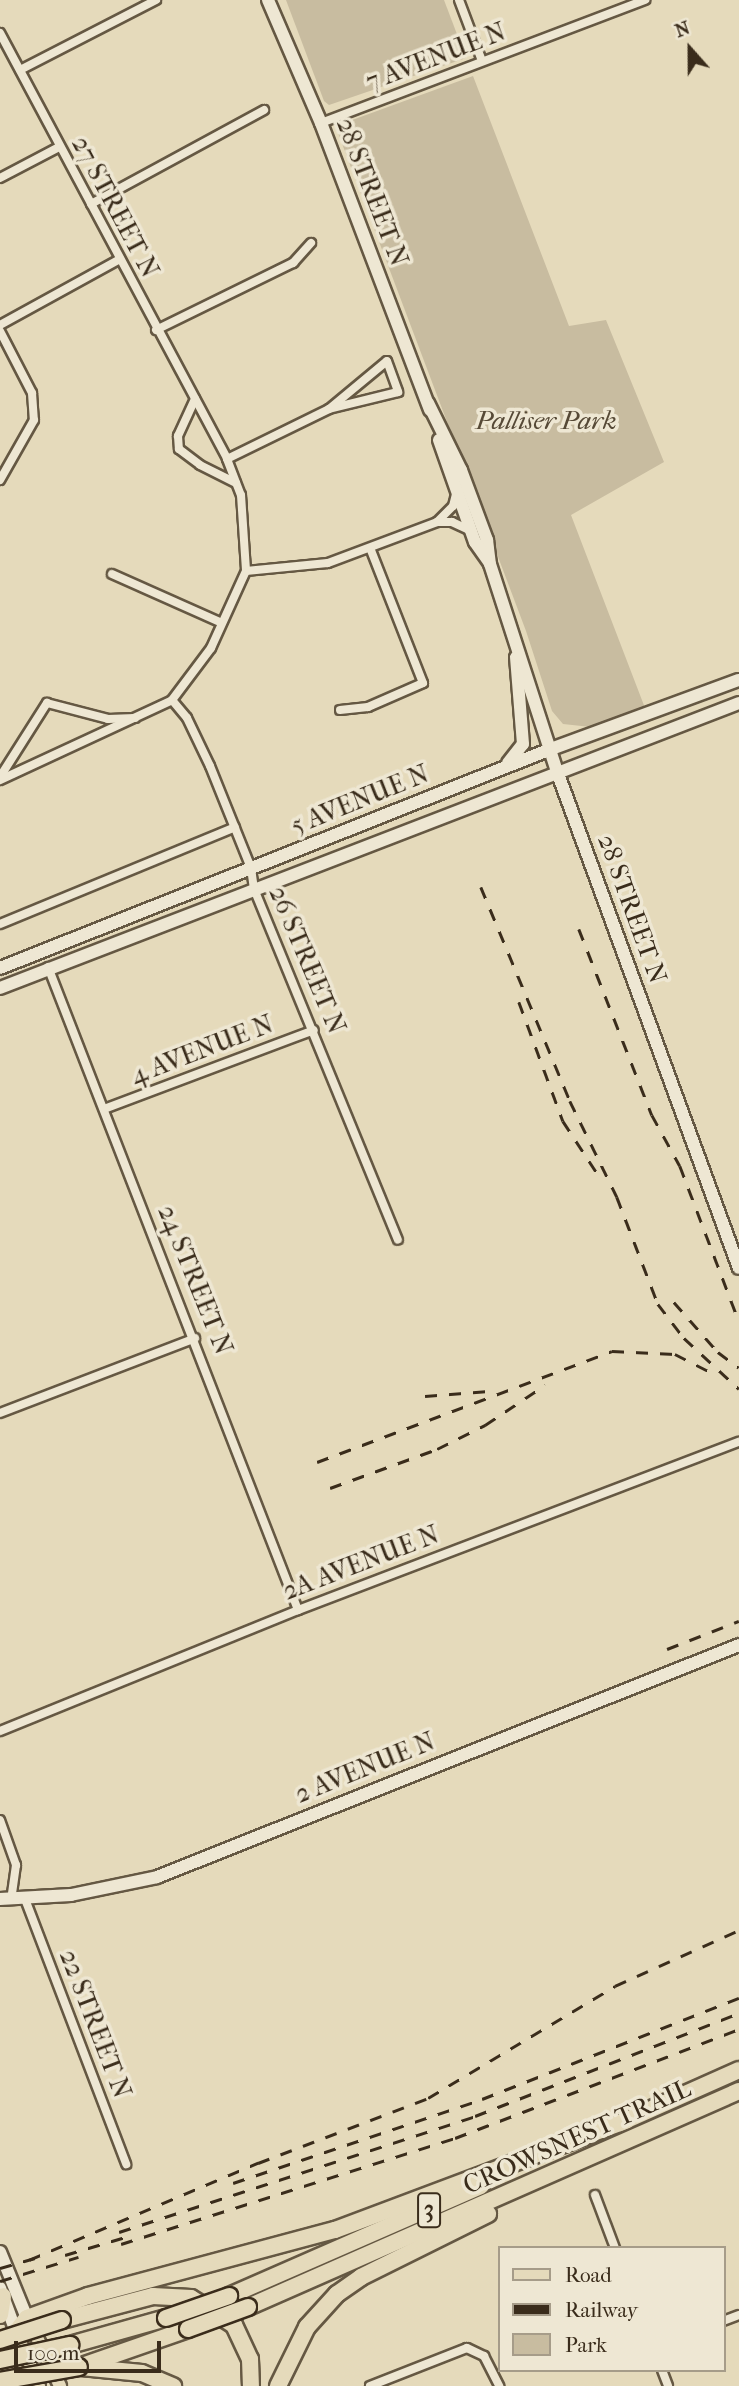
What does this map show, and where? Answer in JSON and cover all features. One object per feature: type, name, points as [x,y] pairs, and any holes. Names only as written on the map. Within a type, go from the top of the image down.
[{"type":"highway","name":"CROWSNEST TRAIL","points":[[0,2360],[70,2345],[166,2318],[229,2296],[739,2070]]},
{"type":"highway","name":"CROWSNEST TRAIL","points":[[0,2381],[79,2367],[248,2307],[739,2091]]},
{"type":"highway","points":[[16,2332],[27,2318],[132,2283],[335,2230],[627,2120]]},
{"type":"highway","points":[[278,2386],[307,2327],[337,2294],[361,2277],[636,2138]]},
{"type":"highway","points":[[0,2315],[2,2292]]},
{"type":"highway","points":[[0,2340],[153,2295],[191,2298],[234,2325],[250,2358],[251,2386]]},
{"type":"highway","points":[[79,2367],[142,2373],[173,2386]]},
{"type":"main road","name":"28 STREET N","points":[[268,0],[321,123],[428,403],[471,531],[489,564],[513,629],[558,774],[739,1268]]},
{"type":"main road","name":"28 STREET N","points":[[428,403],[461,470],[487,540],[489,564]]},
{"type":"main road","points":[[496,771],[523,744],[513,629]]},
{"type":"main road","name":"5 AVENUE N","points":[[0,968],[551,749],[739,680]]},
{"type":"main road","name":"5 AVENUE N","points":[[0,988],[48,967],[739,704]]},
{"type":"main road","name":"2 AVENUE N","points":[[6,1899],[26,1899],[157,1877],[739,1646]]},
{"type":"main road","points":[[0,2252],[27,2318],[60,2386]]},
{"type":"main road","points":[[2,2292],[39,2386]]},
{"type":"street","points":[[20,70],[156,0]]},
{"type":"street","points":[[459,0],[482,61]]},
{"type":"street","name":"7 AVENUE N","points":[[321,123],[645,0]]},
{"type":"street","name":"27 STREET N","points":[[0,33],[227,459],[236,483],[246,571]]},
{"type":"street","points":[[91,204],[219,139],[264,110]]},
{"type":"street","points":[[0,178],[59,147]]},
{"type":"street","points":[[156,330],[293,262],[311,243]]},
{"type":"street","points":[[0,325],[120,259]]},
{"type":"street","points":[[0,331],[32,393],[34,419],[0,480]]},
{"type":"street","points":[[227,459],[329,409],[398,393],[387,361],[329,409]]},
{"type":"street","points":[[195,399],[178,436],[179,449],[200,466],[236,483]]},
{"type":"street","points":[[437,522],[453,506],[457,492]]},
{"type":"street","points":[[0,779],[172,700],[211,648],[220,622],[246,571],[328,563],[437,522],[452,522],[471,531]]},
{"type":"street","points":[[340,710],[368,707],[423,683],[370,548]]},
{"type":"street","points":[[112,573],[220,622]]},
{"type":"street","name":"26 STREET N","points":[[172,700],[187,718],[235,827],[251,868],[254,889],[398,1240]]},
{"type":"street","points":[[0,779],[47,703],[108,719],[140,717]]},
{"type":"street","points":[[0,924],[235,827]]},
{"type":"street","name":"24 STREET N","points":[[48,967],[195,1338],[298,1609]]},
{"type":"street","name":"4 AVENUE N","points":[[104,1109],[314,1030]]},
{"type":"street","points":[[0,1413],[195,1338]]},
{"type":"street","name":"2A AVENUE N","points":[[0,1731],[298,1609],[739,1442]]},
{"type":"street","points":[[0,1819],[17,1870],[6,1899]]},
{"type":"street","name":"22 STREET N","points":[[26,1899],[126,2164]]},
{"type":"street","points":[[594,2195],[614,2246]]},
{"type":"street","points":[[370,2386],[459,2350],[475,2349],[492,2366],[499,2386]]},
{"type":"green space","points":[[286,0],[444,0],[466,58],[329,105],[324,101]]},
{"type":"green space","name":"Palliser Park","points":[[473,76],[569,326],[606,320],[664,462],[571,515],[645,708],[591,727],[563,724],[552,711],[526,631],[338,133],[344,123]]},
{"type":"railway","points":[[481,887],[570,1101],[617,1197],[658,1304],[684,1338],[739,1389]]},
{"type":"railway","points":[[579,929],[652,1115],[680,1166],[739,1321]]},
{"type":"railway","points":[[519,1002],[563,1121],[597,1173]]},
{"type":"railway","points":[[674,1302],[718,1352],[739,1368]]},
{"type":"railway","points":[[317,1462],[612,1351],[675,1354],[709,1371]]},
{"type":"railway","points":[[330,1488],[437,1449],[485,1425],[545,1385]]},
{"type":"railway","points":[[425,1396],[489,1391]]},
{"type":"railway","points":[[667,1649],[739,1621]]},
{"type":"railway","points":[[29,2260],[258,2163],[428,2098],[615,1986],[739,1930]]},
{"type":"railway","points":[[233,2183],[482,2099],[739,1998]]},
{"type":"railway","points":[[119,2232],[475,2116],[739,2013]]},
{"type":"railway","points":[[121,2244],[455,2138],[739,2029]]},
{"type":"railway","points":[[65,2255],[132,2235]]},
{"type":"railway","points":[[0,2268],[38,2257]]},
{"type":"railway","points":[[0,2281],[78,2257]]}]
